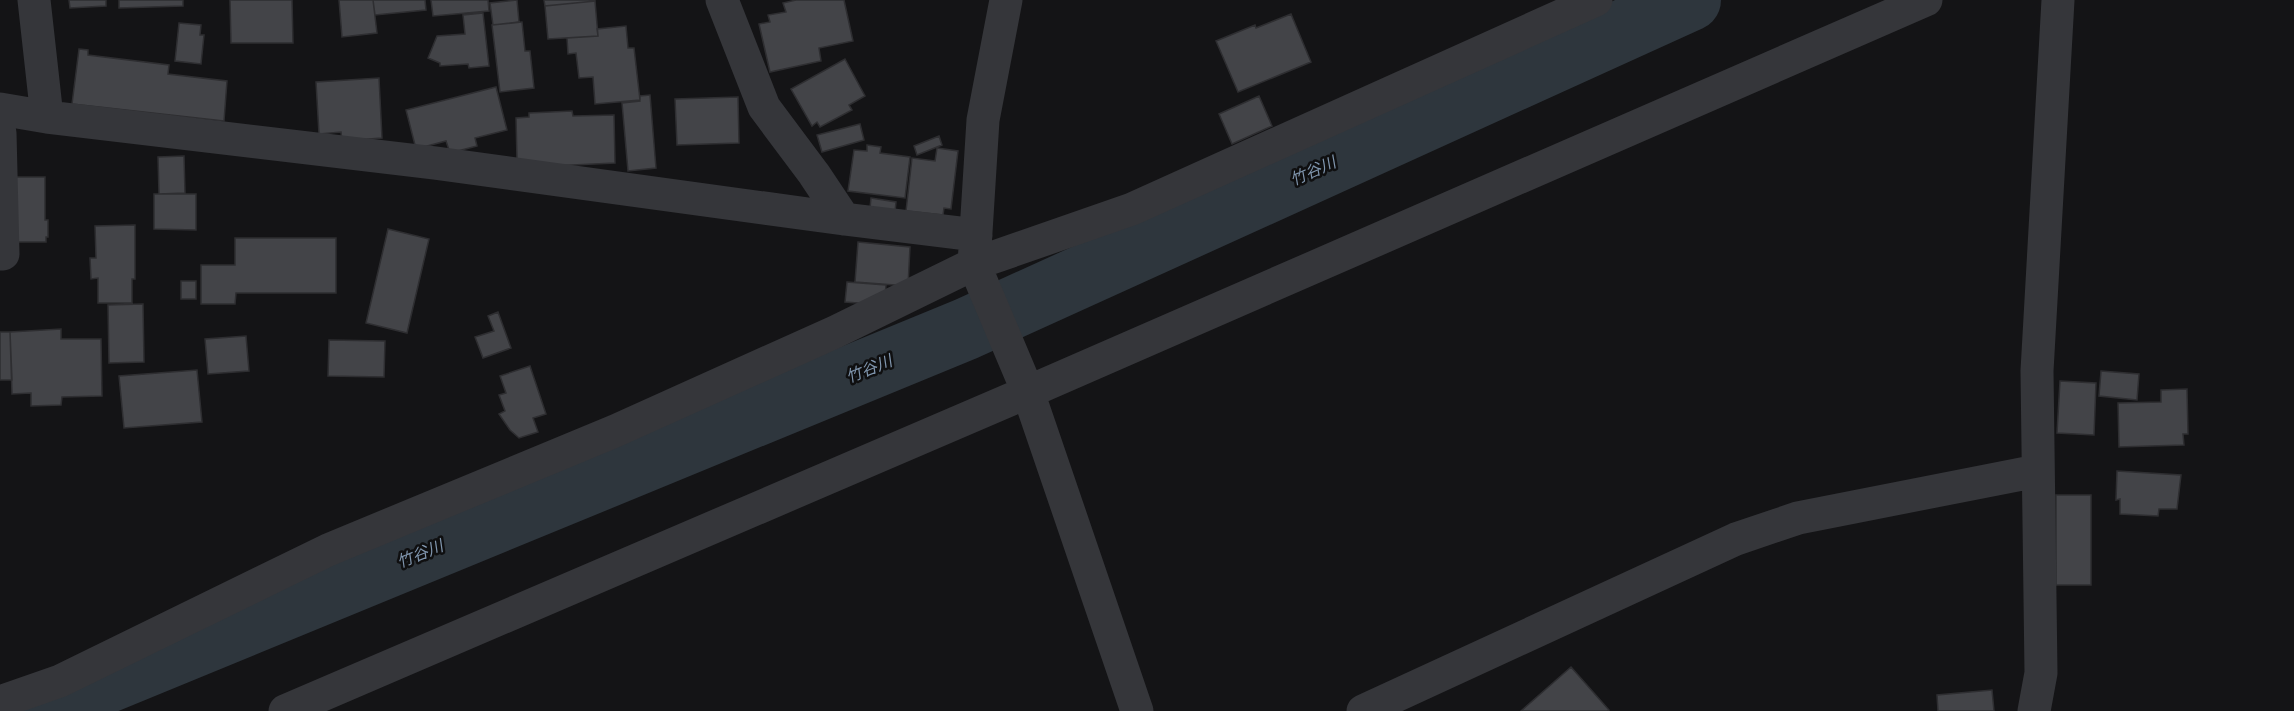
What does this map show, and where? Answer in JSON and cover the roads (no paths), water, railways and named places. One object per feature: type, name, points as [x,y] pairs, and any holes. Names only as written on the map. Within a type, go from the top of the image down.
[{"type":"street","points":[[34,0],[47,117]]},
{"type":"street","points":[[722,0],[764,107],[844,219]]},
{"type":"street","points":[[1006,0],[983,120],[977,262],[1028,392],[1137,711]]},
{"type":"street","points":[[0,702],[60,681],[328,549],[615,431],[814,342],[977,262],[1132,209],[1596,0]]},
{"type":"street","points":[[285,711],[1028,392],[1926,0]]},
{"type":"street","points":[[2034,711],[2042,674],[2037,371],[2058,0]]},
{"type":"street","points":[[0,109],[47,117],[435,163],[844,219],[977,262]]},
{"type":"street","points":[[0,133],[3,254],[0,254]]},
{"type":"street","points":[[1363,711],[1736,539],[1798,518],[2037,471]]},
{"type":"waterway","name":"竹谷川","points":[[37,711],[966,329],[1690,0]]}]
